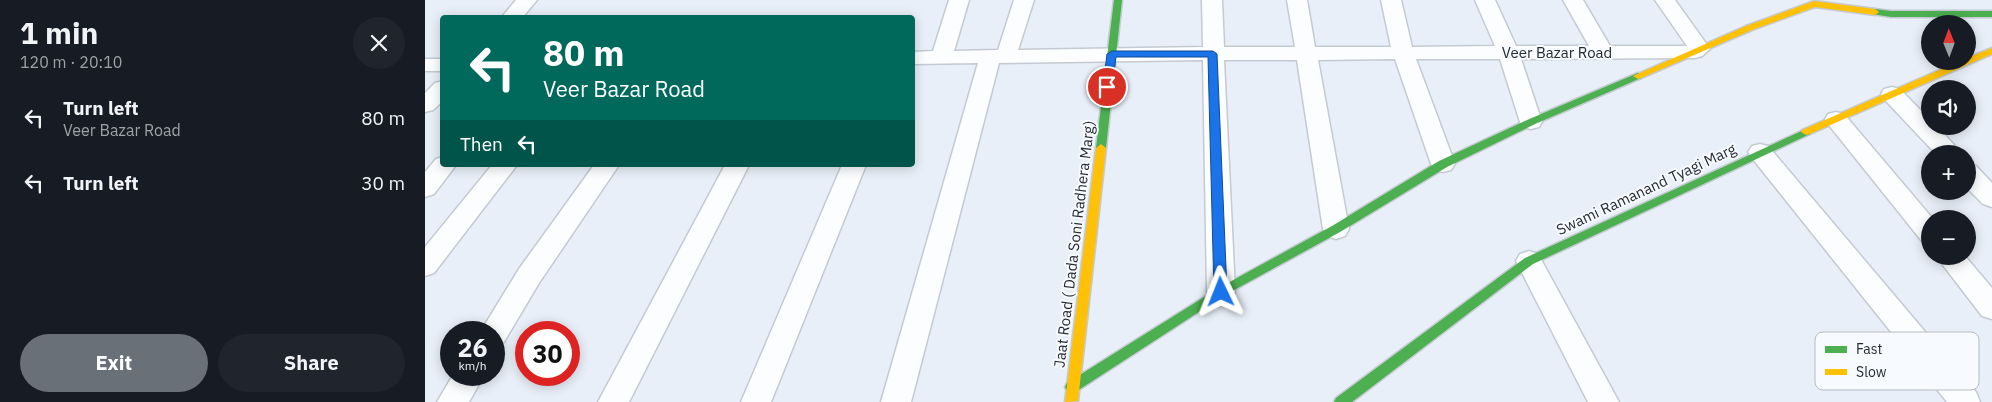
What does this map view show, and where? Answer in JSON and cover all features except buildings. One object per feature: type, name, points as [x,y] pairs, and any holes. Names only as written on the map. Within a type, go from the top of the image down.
[{"type":"street","points":[[514,15],[527,0]]},
{"type":"street","points":[[941,57],[959,0]]},
{"type":"street","points":[[896,402],[998,56],[1024,0]]},
{"type":"street","name":"Jaat Road ( Dada Soni Radhera Marg)","points":[[1070,402],[1119,0]]},
{"type":"street","points":[[1213,0],[1221,292]]},
{"type":"street","points":[[1297,0],[1336,229]]},
{"type":"street","points":[[1391,0],[1403,53],[1443,164]]},
{"type":"street","points":[[1485,0],[1508,52],[1531,122]]},
{"type":"street","points":[[1573,0],[1603,52]]},
{"type":"street","points":[[1072,387],[1221,292],[1336,229],[1443,164],[1531,122],[1697,51],[1665,0]]},
{"type":"street","name":"Veer Bazar Road","points":[[915,58],[1112,54],[1697,51],[1814,4],[1836,5],[1891,14],[1992,14]]},
{"type":"street","name":"Swami Ramanand Tyagi Marg","points":[[1341,402],[1529,261],[1760,152],[1992,51]]},
{"type":"street","points":[[425,66],[440,65]]},
{"type":"street","points":[[425,105],[440,91]]},
{"type":"street","points":[[1893,94],[1941,145]]},
{"type":"street","points":[[1836,119],[1921,222]]},
{"type":"street","points":[[1760,152],[1908,332]]},
{"type":"street","points":[[425,188],[442,167]]},
{"type":"street","points":[[425,266],[503,167]]},
{"type":"street","points":[[502,321],[529,276],[606,167]]},
{"type":"street","points":[[613,402],[736,167]]},
{"type":"street","points":[[756,402],[853,167]]},
{"type":"street","points":[[1976,181],[1992,198]]},
{"type":"street","points":[[1529,261],[1604,402]]},
{"type":"street","points":[[1956,265],[1992,308]]},
{"type":"street","points":[[452,402],[462,386]]},
{"type":"street","points":[[1955,390],[1965,402]]},
{"type":"traffic: fast","points":[[1101,148],[1118,0]]},
{"type":"traffic: fast","points":[[1875,12],[1891,14],[1992,14]]},
{"type":"traffic: fast","points":[[1072,387],[1221,292],[1336,229],[1443,164],[1531,122],[1638,76]]},
{"type":"traffic: fast","points":[[1341,402],[1529,261],[1806,132]]},
{"type":"traffic: slow","points":[[1638,76],[1749,28],[1814,4],[1875,12]]},
{"type":"traffic: slow","points":[[1806,132],[1992,51]]},
{"type":"traffic: slow","points":[[1071,401],[1101,148]]},
{"type":"route","points":[[1107,87],[1112,54],[1213,54],[1221,292]]}]
